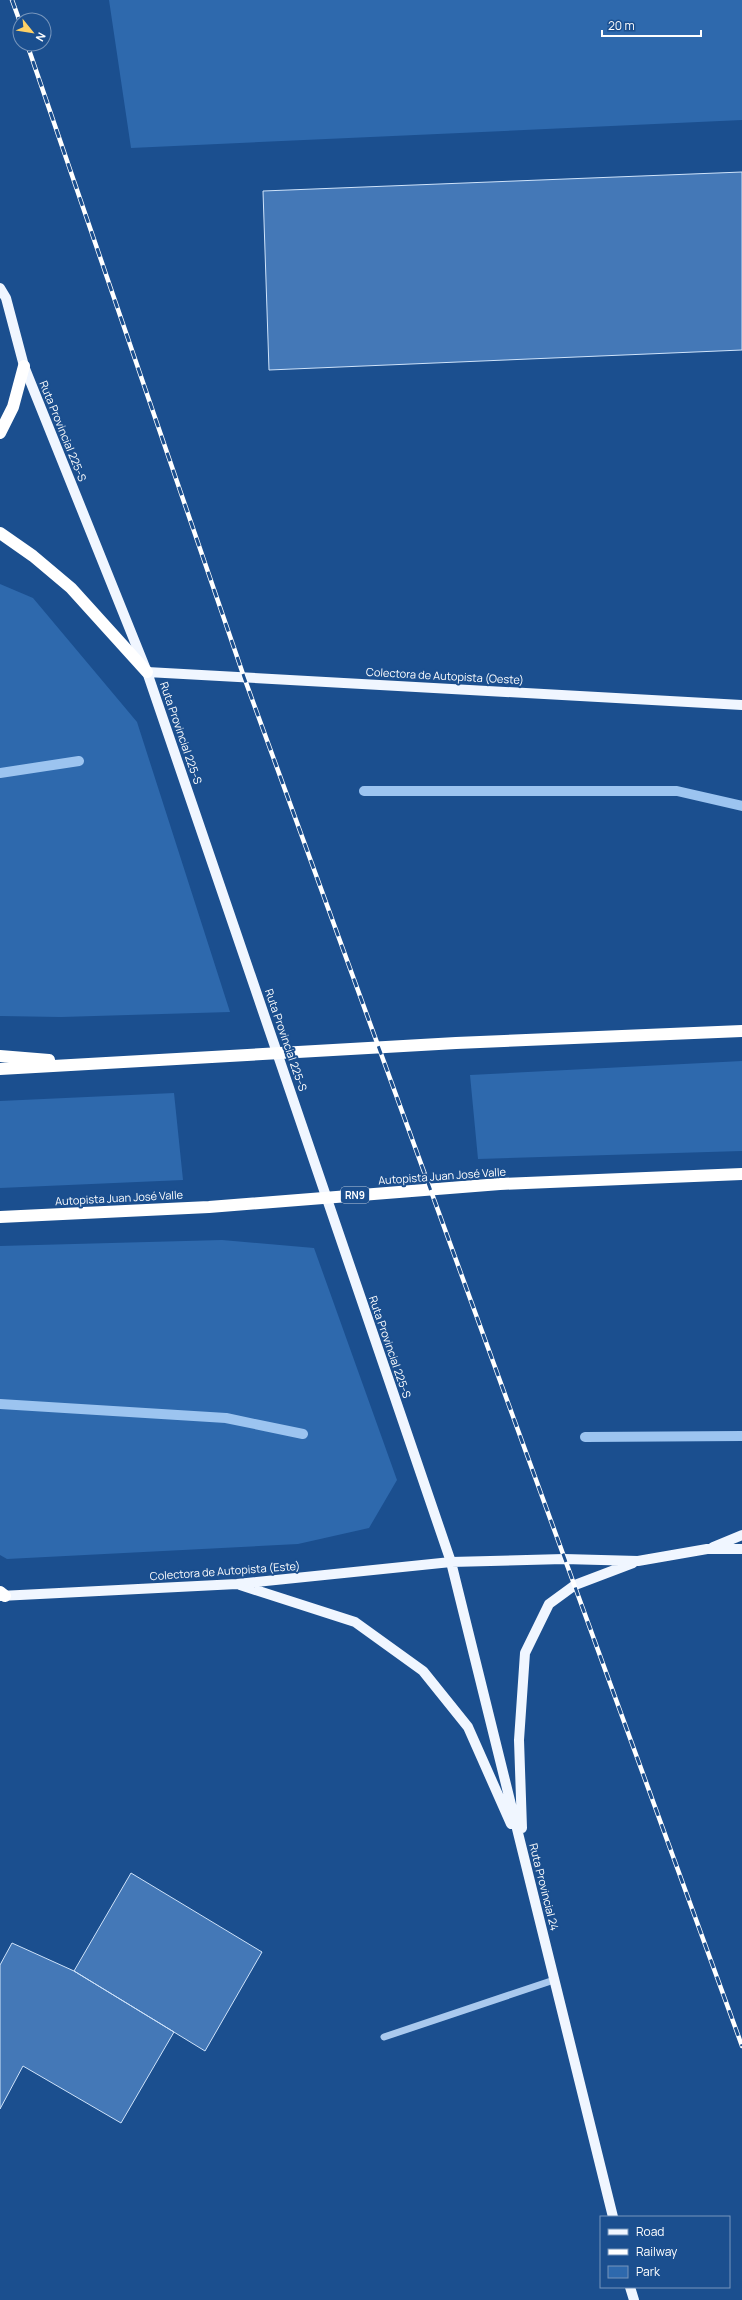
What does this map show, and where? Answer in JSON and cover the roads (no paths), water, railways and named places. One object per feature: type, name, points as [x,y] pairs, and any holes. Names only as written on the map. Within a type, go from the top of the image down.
[{"type":"highway","points":[[0,433],[13,407],[24,366]]},
{"type":"highway","points":[[0,533],[33,556],[71,588],[147,672]]},
{"type":"highway","points":[[0,1069],[98,1065],[456,1043],[742,1031]]},
{"type":"highway","points":[[0,1056],[98,1065]]},
{"type":"highway","name":"Autopista Juan José Valle","points":[[0,1217],[209,1207],[500,1184],[742,1174]]},
{"type":"main road","name":"Ruta Provincial 225-S","points":[[0,288],[6,298],[24,366],[147,672],[451,1562]]},
{"type":"main road","name":"Colectora de Autopista (Oeste)","points":[[147,672],[742,705]]},
{"type":"main road","points":[[708,1550],[742,1535]]},
{"type":"main road","points":[[451,1562],[564,1559],[638,1561],[708,1550],[742,1549]]},
{"type":"main road","points":[[522,1848],[519,1740],[525,1653],[549,1604],[575,1585],[638,1561]]},
{"type":"main road","name":"Colectora de Autopista (Este)","points":[[2,1594],[237,1584],[451,1562]]},
{"type":"main road","name":"Ruta Provincial 24","points":[[451,1562],[613,2216]]},
{"type":"main road","points":[[237,1584],[355,1622],[423,1671],[468,1727],[522,1848]]},
{"type":"main road","points":[[630,2288],[634,2300]]},
{"type":"lane","points":[[384,2037],[554,1980]]},
{"type":"waterway","points":[[0,773],[79,761]]},
{"type":"waterway","points":[[364,791],[677,791],[742,806]]},
{"type":"waterway","points":[[0,1404],[226,1418],[303,1434]]},
{"type":"waterway","points":[[585,1437],[742,1436]]},
{"type":"railway","points":[[12,0],[16,12]]},
{"type":"railway","points":[[30,52],[244,677],[742,2046]]}]
